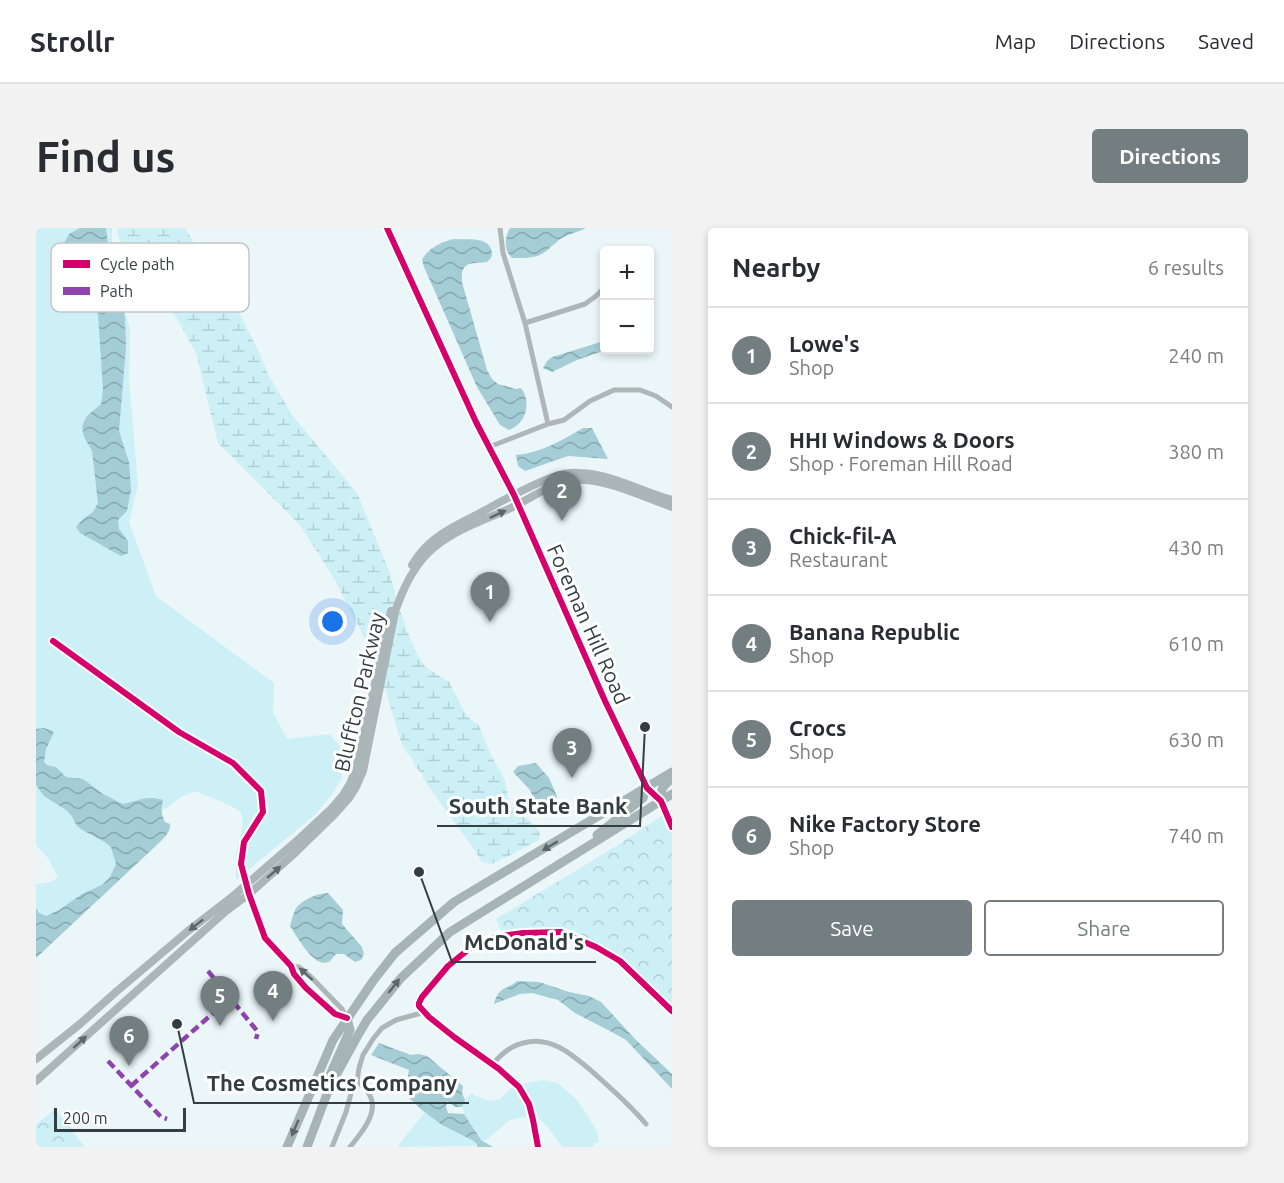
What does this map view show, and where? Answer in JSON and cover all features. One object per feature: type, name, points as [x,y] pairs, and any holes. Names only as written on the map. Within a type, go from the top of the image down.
[{"type":"highway","points":[[287,1147],[333,1040],[395,953],[454,902],[672,772]]},
{"type":"highway","points":[[661,801],[662,787],[672,779]]},
{"type":"highway","points":[[565,861],[643,798],[646,788]]},
{"type":"highway","points":[[307,1147],[330,1086],[357,1037],[401,978],[450,932],[672,794]]},
{"type":"highway","points":[[347,1018],[362,1018],[376,1009]]},
{"type":"highway","points":[[330,1086],[329,1077],[350,1030],[347,1018]]},
{"type":"main road","name":"Foreman Hill Road","points":[[387,228],[476,422],[514,495],[646,788],[661,801]]},
{"type":"main road","name":"Bluffton Parkway","points":[[36,1059],[246,885],[316,824],[343,795],[356,769],[389,616],[399,589],[419,554],[429,543],[514,495],[566,474],[596,475],[672,500]]},
{"type":"main road","name":"Bluffton Parkway","points":[[36,1081],[226,911],[295,853],[349,798],[363,771],[400,596],[417,565],[427,554],[446,538],[518,505],[560,482],[585,480],[614,486],[672,507]]},
{"type":"street","points":[[500,228],[503,253],[525,323],[548,424]]},
{"type":"street","points":[[525,323],[585,304],[600,291]]},
{"type":"street","points":[[489,447],[564,420],[590,400],[614,390],[640,390],[672,406]]},
{"type":"street","points":[[53,641],[179,732],[233,763],[261,791],[263,812],[244,842],[241,864],[265,938],[291,966],[300,981],[320,1001],[335,1014],[347,1018]]},
{"type":"street","points":[[661,801],[672,827]]},
{"type":"street","points":[[538,1147],[527,1100],[519,1087],[493,1064],[454,1037],[419,1006],[422,997],[448,966],[469,949],[495,937],[539,932],[565,933],[614,957],[672,1011]]},
{"type":"street","points":[[291,966],[299,967],[342,1009],[347,1018]]},
{"type":"street","points":[[320,1001],[327,994]]},
{"type":"street","points":[[332,1147],[357,1082],[363,1054],[382,1028],[396,1020],[424,1012]]},
{"type":"street","points":[[493,1064],[503,1052],[518,1044],[536,1041],[553,1044],[588,1068],[628,1103],[646,1124]]},
{"type":"street","points":[[350,1147],[368,1125],[372,1102],[369,1094],[357,1082]]},
{"type":"green space","points":[[36,228],[112,228],[112,243],[51,243],[51,312],[126,312],[130,330],[129,379],[138,485],[129,522],[156,596],[274,683],[273,712],[287,739],[330,734],[343,751],[342,778],[315,815],[236,880],[236,853],[243,825],[241,812],[229,805],[195,791],[179,798],[167,808],[146,816],[36,764]]},
{"type":"green space","points":[[117,228],[185,228],[194,243],[122,243]]},
{"type":"green space","points":[[172,312],[239,312],[268,374],[292,415],[357,493],[390,573],[398,605],[421,661],[427,668],[449,682],[466,715],[479,726],[505,780],[513,808],[535,825],[540,834],[539,840],[495,863],[482,862],[430,789],[401,742],[370,649],[336,582],[302,528],[218,443],[196,353]]},
{"type":"green space","points":[[36,772],[71,802],[126,864],[36,949],[36,884],[52,882],[58,876],[47,857],[36,845]]},
{"type":"green space","points":[[672,809],[672,1009],[622,960],[597,945],[559,929],[524,928],[501,931],[496,919],[618,845]]},
{"type":"green space","points":[[543,1080],[558,1083],[578,1101],[597,1131],[599,1142],[593,1147],[562,1147],[547,1126],[539,1119],[529,1116],[510,1120],[486,1140],[481,1140],[469,1123],[463,1109],[464,1102],[472,1093],[490,1101],[499,1100],[514,1085]]},
{"type":"green space","points":[[55,1109],[85,1147],[36,1147],[36,1124]]},
{"type":"green space","points":[[425,1112],[442,1125],[472,1140],[477,1144],[476,1146],[397,1147]]},
{"type":"water","points":[[80,228],[106,228],[108,243],[64,243],[69,234]]},
{"type":"water","points":[[510,228],[586,228],[561,239],[541,254],[533,257],[512,258],[506,248]]},
{"type":"water","points":[[454,239],[481,240],[491,249],[492,256],[487,262],[472,263],[465,267],[462,282],[487,370],[498,384],[516,389],[521,388],[526,400],[526,412],[523,418],[520,423],[509,430],[500,425],[477,387],[424,267],[422,260],[431,249]]},
{"type":"water","points":[[97,312],[124,312],[125,317],[126,347],[119,431],[129,462],[131,490],[127,511],[118,520],[119,529],[128,541],[128,553],[121,556],[80,533],[76,527],[93,512],[98,503],[92,451],[84,437],[82,427],[86,417],[101,404],[103,390]]},
{"type":"water","points":[[600,342],[600,352],[552,372],[543,368],[552,357]]},
{"type":"water","points":[[583,428],[592,428],[608,459],[568,456],[525,471],[518,466],[516,455],[542,449]]},
{"type":"water","points":[[44,728],[53,731],[46,749],[44,762],[47,765],[56,767],[66,777],[83,779],[103,794],[123,804],[146,798],[163,800],[163,816],[170,827],[160,842],[36,958],[36,909],[46,916],[59,910],[82,894],[102,885],[110,877],[116,864],[111,847],[77,826],[66,810],[44,796],[36,785],[36,729]]},
{"type":"water","points":[[536,763],[549,778],[557,796],[553,809],[541,814],[530,790],[513,772],[518,766]]},
{"type":"water","points":[[328,893],[343,910],[342,924],[362,947],[364,954],[361,960],[355,962],[344,954],[336,954],[330,961],[324,963],[318,961],[307,951],[290,926],[294,911],[300,904],[311,897]]},
{"type":"water","points":[[517,981],[539,982],[589,996],[601,1002],[672,1074],[672,1089],[626,1040],[575,1013],[558,1000],[532,993],[520,994],[494,1004],[500,991]]},
{"type":"water","points":[[379,1043],[411,1055],[427,1056],[463,1086],[462,1093],[465,1100],[462,1107],[455,1107],[447,1101],[448,1113],[464,1114],[481,1140],[493,1147],[477,1147],[472,1140],[442,1125],[422,1110],[406,1095],[409,1070],[371,1055]]},
{"type":"marked path","points":[[208,971],[258,1032],[256,1039]]},
{"type":"marked path","points":[[131,1086],[230,998]]},
{"type":"marked path","points":[[108,1061],[161,1117],[167,1119]]},
{"type":"cycle path","points":[[387,228],[476,422],[514,495],[605,701],[647,788],[661,801],[672,827]]},
{"type":"cycle path","points":[[53,641],[179,732],[233,763],[261,791],[263,812],[244,842],[241,864],[265,938],[291,966],[294,974],[306,988],[335,1014],[347,1018]]},
{"type":"cycle path","points":[[538,1147],[529,1104],[519,1087],[499,1069],[429,1017],[419,1006],[422,997],[448,966],[469,949],[495,937],[523,933],[561,932],[596,947],[620,961],[672,1011]]},
{"type":"place","name":"HHI Windows & Doors","points":[[562,521]]},
{"type":"place","name":"Lowe's","points":[[490,622]]},
{"type":"place","name":"South State Bank","points":[[645,727]]},
{"type":"place","name":"Chick-fil-A","points":[[572,778]]},
{"type":"place","name":"McDonald's","points":[[419,872]]},
{"type":"place","name":"Banana Republic","points":[[273,1021]]},
{"type":"place","name":"The Cosmetics Company","points":[[177,1024]]},
{"type":"place","name":"Crocs","points":[[220,1026]]},
{"type":"place","name":"Nike Factory Store","points":[[129,1066]]}]
